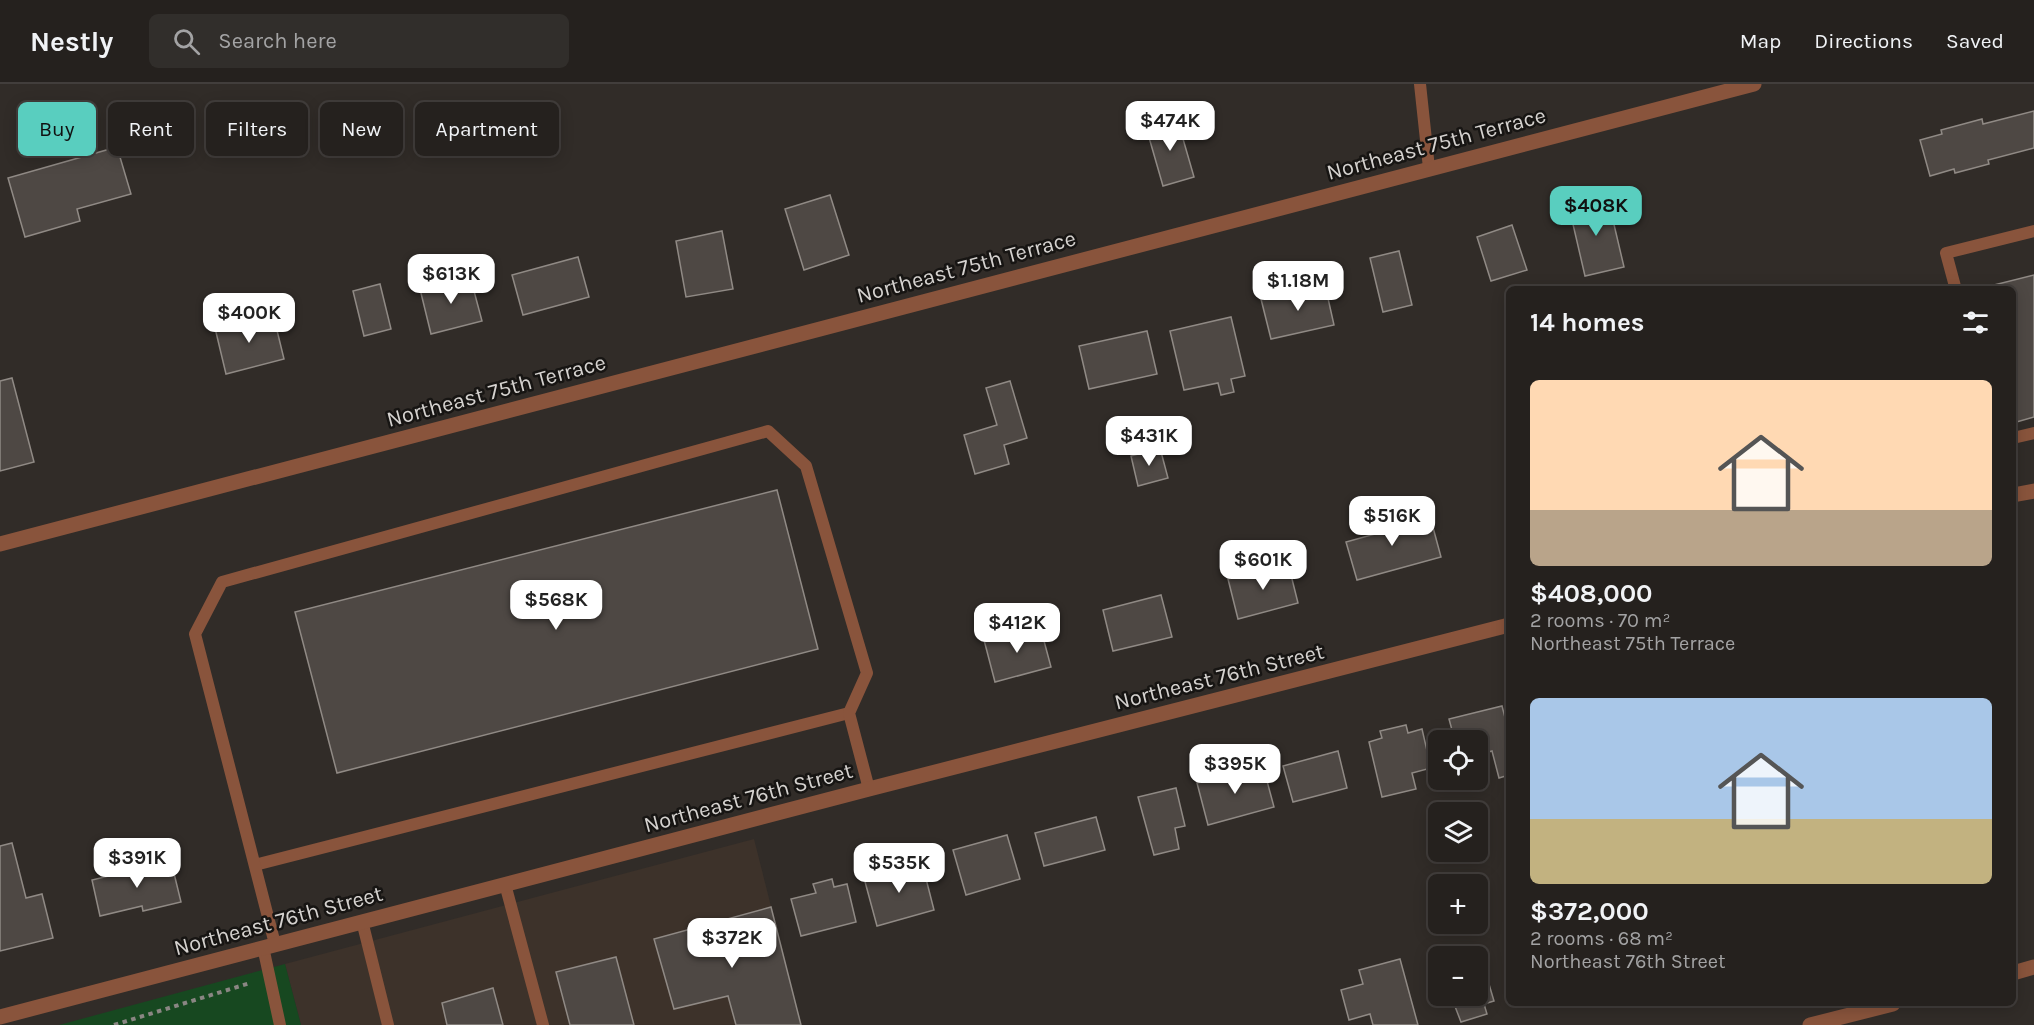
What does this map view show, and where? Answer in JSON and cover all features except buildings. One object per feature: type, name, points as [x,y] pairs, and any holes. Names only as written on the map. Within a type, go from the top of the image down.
[{"type":"street","name":"Northeast 75th Terrace","points":[[0,544],[1754,84]]},
{"type":"street","points":[[2016,494],[2034,491]]},
{"type":"street","name":"Northeast 76th Street","points":[[0,1017],[869,789],[1506,626]]},
{"type":"street","points":[[2016,972],[2034,967]]},
{"type":"street","points":[[1810,1025],[1885,1006]]},
{"type":"lane","points":[[1420,84],[1429,168]]},
{"type":"lane","points":[[1955,286],[1946,253],[2034,231]]},
{"type":"lane","points":[[280,1025],[255,865],[195,634],[222,582],[768,432],[806,465],[867,673],[849,713],[869,789]]},
{"type":"lane","points":[[2016,437],[2034,433]]},
{"type":"lane","points":[[255,865],[849,713]]},
{"type":"lane","points":[[505,884],[543,1025]]},
{"type":"lane","points":[[362,921],[388,1025]]},
{"type":"path","points":[[114,1025],[257,981]]},
{"type":"shaded area","points":[[754,839],[801,1025],[301,1025],[285,964]]},
{"type":"green space","points":[[285,964],[301,1025],[59,1025]]}]
